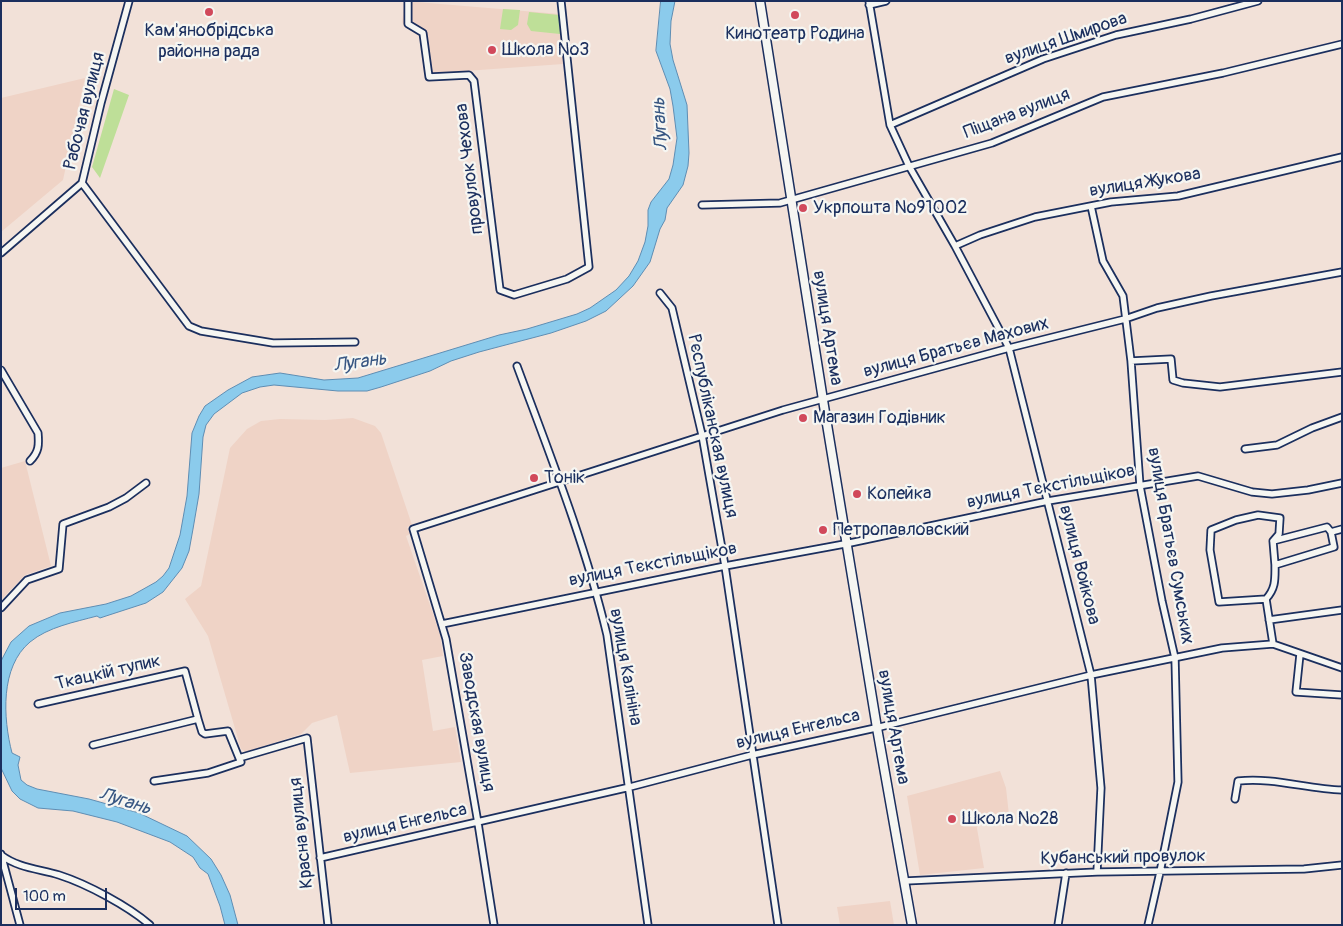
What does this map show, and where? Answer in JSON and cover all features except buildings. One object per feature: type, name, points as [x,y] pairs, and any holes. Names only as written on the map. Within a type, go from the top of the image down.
[{"type":"street","name":"Рабочая вулиця","points":[[1,252],[82,183],[101,103],[129,1]]},
{"type":"street","name":"провулок Чехова","points":[[408,1],[408,24],[423,32],[429,77],[469,75],[474,81],[500,290],[514,295],[567,279],[589,267],[562,1]]},
{"type":"street","name":"вулиця Артема","points":[[760,1],[822,400],[912,925]]},
{"type":"street","points":[[869,3],[886,1]]},
{"type":"street","name":"вулиця Шмирова","points":[[890,125],[1043,59],[1116,35],[1191,19],[1258,1]]},
{"type":"street","name":"вулиця Войкова","points":[[869,3],[890,125],[909,166],[955,246],[1009,348],[1092,676],[1101,788],[1096,872]]},
{"type":"street","name":"Піщана вулиця","points":[[702,205],[780,203],[792,200],[992,143],[1103,97],[1223,73],[1342,44]]},
{"type":"street","name":"вулиця Жукова","points":[[955,246],[980,235],[1035,218],[1110,202],[1178,196],[1342,157]]},
{"type":"street","points":[[82,183],[189,326],[201,331],[273,342],[355,342]]},
{"type":"street","name":"вулиця Братьєв Сумських","points":[[1091,206],[1103,261],[1123,296],[1131,361],[1140,486],[1162,601],[1176,658],[1178,782],[1148,925]]},
{"type":"street","name":"вулиця Братьєв Махових","points":[[413,529],[702,435],[1009,348],[1125,319],[1157,308],[1342,272]]},
{"type":"street","name":"Рєспубліканская вулиця","points":[[660,293],[672,308],[702,435],[725,566],[778,925]]},
{"type":"street","points":[[1131,361],[1170,359],[1173,380],[1220,387],[1342,372]]},
{"type":"street","name":"вулиця Калініна","points":[[517,366],[560,481],[596,592],[607,635],[648,925]]},
{"type":"street","points":[[1,370],[38,433],[39,445],[37,454],[30,461]]},
{"type":"street","points":[[1245,449],[1277,445],[1342,417]]},
{"type":"street","name":"вулиця Тєкстільщіков","points":[[442,624],[1048,501],[1198,476],[1252,492],[1272,494],[1308,490],[1342,483]]},
{"type":"street","points":[[1,608],[27,580],[59,569],[63,524],[109,507],[126,498],[146,483]]},
{"type":"street","points":[[1258,515],[1280,518],[1279,534],[1274,541],[1275,584],[1266,599],[1219,602],[1210,550],[1211,530],[1236,520],[1258,515]]},
{"type":"street","points":[[1274,541],[1327,528],[1332,532],[1334,547],[1276,565]]},
{"type":"street","name":"Заводская вулиця","points":[[413,529],[442,624],[478,822],[494,925]]},
{"type":"street","points":[[1332,532],[1342,530]]},
{"type":"street","points":[[1266,599],[1273,644]]},
{"type":"street","points":[[1270,620],[1342,610]]},
{"type":"street","name":"вулиця Енгельса","points":[[320,858],[630,787],[752,755],[877,728],[1092,676],[1222,648],[1273,644],[1342,668]]},
{"type":"street","points":[[1300,654],[1296,692],[1342,694]]},
{"type":"street","name":"Ткацкій тупик","points":[[38,704],[185,671],[198,719]]},
{"type":"street","points":[[93,745],[198,719],[202,732],[205,734],[228,731],[241,762],[208,773],[154,781]]},
{"type":"street","name":"Красна вулиця","points":[[239,758],[307,738],[328,925]]},
{"type":"street","points":[[1235,799],[1238,781],[1248,780],[1291,783],[1342,790]]},
{"type":"street","points":[[1,854],[20,925]]},
{"type":"street","points":[[1,854],[11,862],[60,876],[92,889],[140,916],[150,925]]},
{"type":"street","name":"Кубанський провулок","points":[[905,881],[1096,872],[1304,869],[1342,865]]},
{"type":"street","points":[[1058,925],[1066,873]]},
{"type":"shaded area","name":"Школа №3","points":[[405,1],[560,14],[563,64],[424,74],[420,37],[404,26],[402,22]]},
{"type":"shaded area","points":[[85,78],[63,180],[1,232],[1,98]]},
{"type":"shaded area","points":[[353,418],[375,426],[381,433],[412,525],[407,527],[410,534],[406,536],[440,634],[443,656],[422,660],[433,731],[455,727],[461,762],[350,773],[337,715],[312,723],[301,734],[246,752],[241,749],[208,636],[185,599],[201,586],[230,448],[247,429],[261,421],[280,419],[325,420]]},
{"type":"shaded area","points":[[25,461],[51,566],[25,575],[1,600],[1,468]]},
{"type":"shaded area","name":"Школа №28","points":[[1000,771],[1006,788],[1009,815],[976,823],[984,868],[920,875],[907,796]]},
{"type":"shaded area","points":[[890,901],[894,925],[840,925],[837,907]]},
{"type":"green space","points":[[503,9],[520,10],[518,25],[511,30],[500,29]]},
{"type":"green space","points":[[529,12],[559,15],[560,34],[531,31],[527,24]]},
{"type":"green space","points":[[114,89],[129,95],[100,178],[92,167]]},
{"type":"water","points":[[661,1],[675,1],[671,21],[670,44],[687,105],[688,166],[683,185],[667,208],[665,220],[660,229],[650,262],[633,286],[606,311],[586,321],[551,333],[479,352],[451,361],[430,371],[367,391],[338,391],[274,385],[242,393],[214,414],[206,425],[203,437],[199,494],[189,551],[182,568],[163,592],[146,603],[100,618],[97,616],[45,632],[30,642],[20,653],[13,665],[6,694],[7,724],[12,753],[20,757],[18,765],[21,780],[37,789],[89,799],[139,813],[187,836],[211,859],[221,875],[230,895],[238,925],[225,925],[208,874],[200,868],[193,857],[170,842],[117,822],[73,811],[38,808],[20,799],[12,791],[1,768],[1,661],[11,642],[29,626],[60,613],[106,604],[131,596],[163,576],[169,568],[180,535],[187,496],[192,433],[205,406],[228,390],[252,377],[280,373],[324,380],[358,378],[499,335],[577,314],[590,308],[616,290],[629,276],[638,261],[645,242],[648,210],[651,202],[669,179],[677,138],[670,89],[656,51]]},
{"type":"place","name":"Кам'янобрідська районна рада","points":[[209,12]]},
{"type":"place","name":"Кинотеатр Родина","points":[[795,15]]},
{"type":"place","name":"Школа №3","points":[[492,50]]},
{"type":"place","name":"Укрпошта №91002","points":[[803,208]]},
{"type":"place","name":"Магазин Годівник","points":[[803,418]]},
{"type":"place","name":"Тонік","points":[[534,478]]},
{"type":"place","name":"Копейка","points":[[857,494]]},
{"type":"place","name":"Петропавловский","points":[[823,530]]},
{"type":"place","name":"Школа №28","points":[[952,819]]},
{"type":"water label","name":"Лугань","points":[[661,124]]},
{"type":"water label","name":"Лугань","points":[[360,363]]},
{"type":"water label","name":"Лугань","points":[[125,802]]}]
